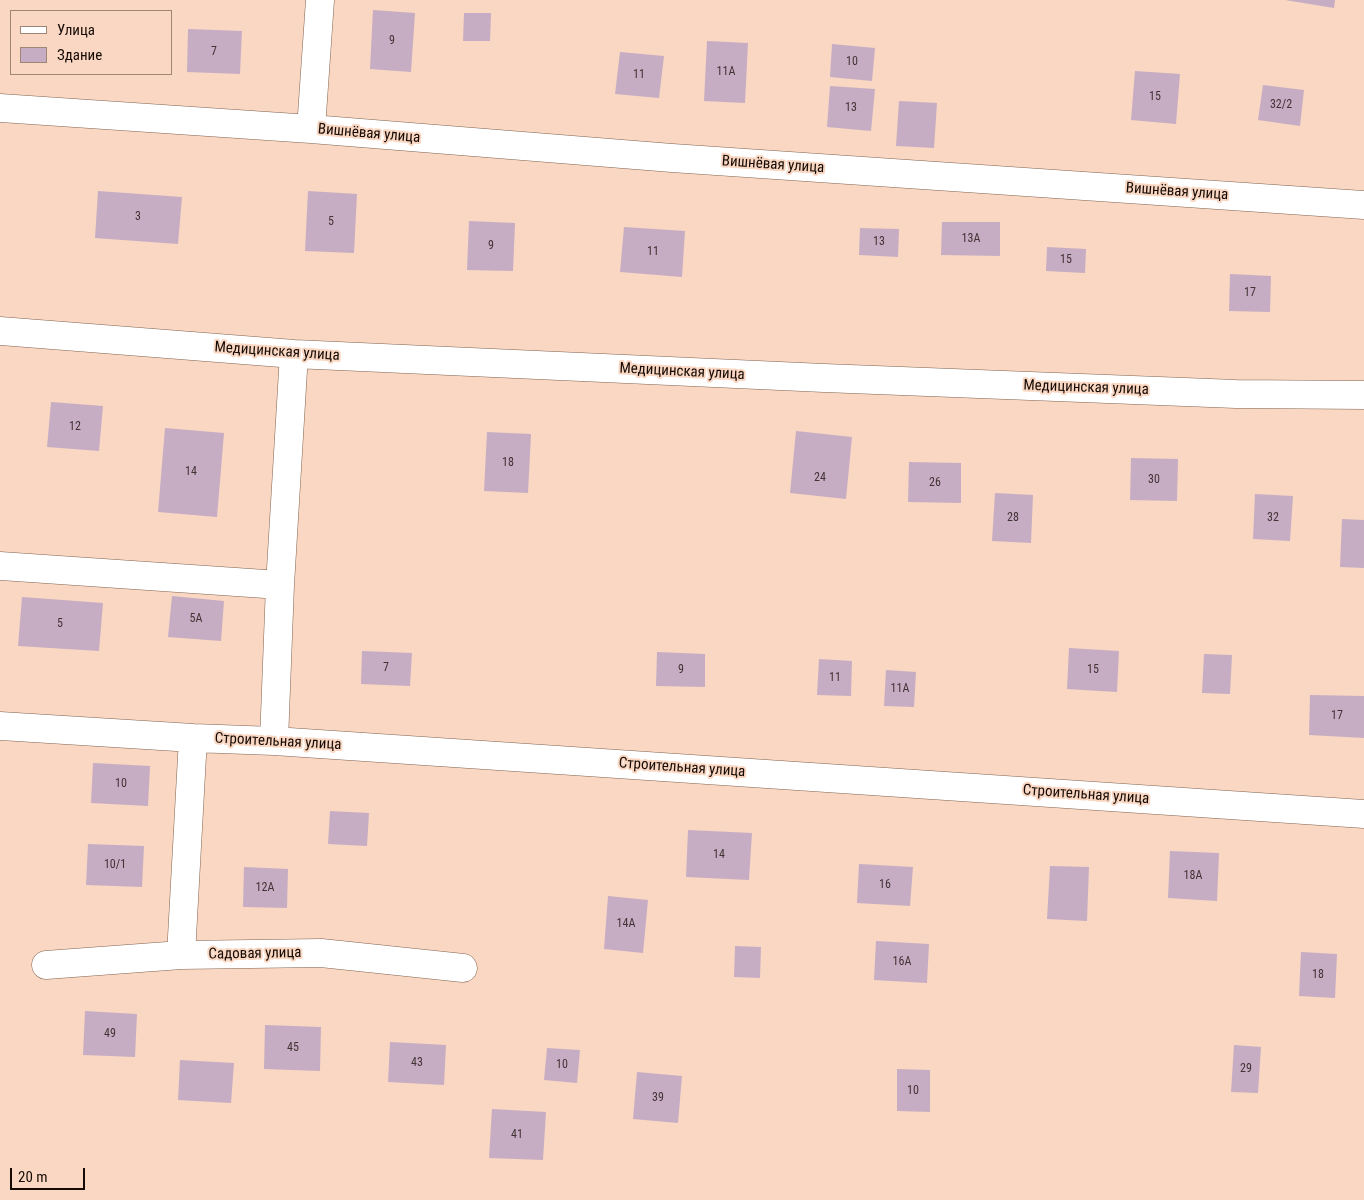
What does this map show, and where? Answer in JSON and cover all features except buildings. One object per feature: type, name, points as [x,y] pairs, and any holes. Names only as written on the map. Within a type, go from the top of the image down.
[{"type":"street","name":"Вишнёвая улица","points":[[320,0],[311,129],[672,158],[1364,205]]},
{"type":"street","points":[[0,108],[311,129]]},
{"type":"street","name":"Медицинская улица","points":[[0,331],[294,354],[942,383],[1236,394],[1364,395]]},
{"type":"street","points":[[274,740],[280,585],[294,354]]},
{"type":"street","points":[[0,566],[280,585]]},
{"type":"street","name":"Строительная улица","points":[[0,726],[193,738],[274,740],[1364,814]]},
{"type":"street","points":[[180,955],[193,738]]},
{"type":"street","name":"Садовая улица","points":[[46,965],[180,955],[320,953],[463,968]]}]
